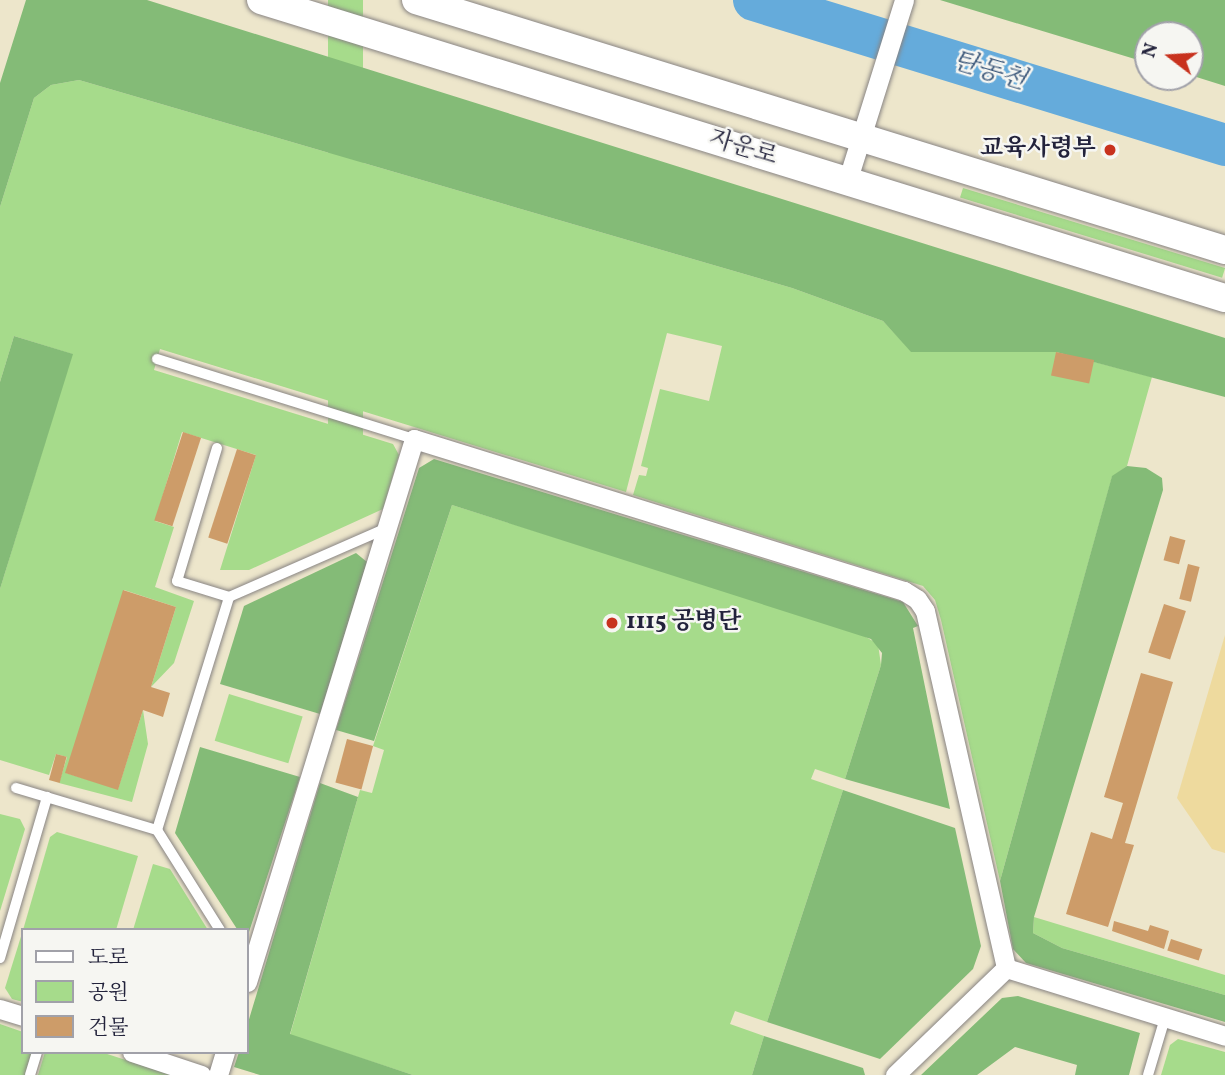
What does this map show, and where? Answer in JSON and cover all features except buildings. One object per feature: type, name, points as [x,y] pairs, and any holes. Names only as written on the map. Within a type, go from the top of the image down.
[{"type":"street","name":"자운로","points":[[261,0],[1225,298]]},
{"type":"street","name":"자운로","points":[[416,0],[1225,250]]},
{"type":"street","points":[[847,181],[904,0]]},
{"type":"street","points":[[248,976],[414,439],[904,591],[917,599],[925,611],[1006,968]]},
{"type":"street","points":[[1006,968],[1225,1036]]},
{"type":"street","points":[[895,1075],[1006,968]]},
{"type":"street","points":[[0,1009],[21,1015]]},
{"type":"street","points":[[138,1054],[201,1075]]},
{"type":"street","points":[[218,1075],[224,1054]]},
{"type":"lane","points":[[157,359],[414,439]]},
{"type":"lane","points":[[217,449],[177,581],[229,597],[387,528]]},
{"type":"lane","points":[[157,830],[229,597]]},
{"type":"lane","points":[[16,788],[157,830],[219,928]]},
{"type":"lane","points":[[0,958],[47,797]]},
{"type":"lane","points":[[1148,1075],[1166,1018]]},
{"type":"lane","points":[[30,1075],[36,1054]]},
{"type":"green space","points":[[26,0],[147,0],[1225,338],[1225,397],[1056,352],[911,352],[883,321],[792,288],[79,80],[51,85],[34,98],[0,207],[0,83]]},
{"type":"green space","points":[[328,0],[363,0],[363,453],[328,453]]},
{"type":"green space","points":[[940,0],[1225,0],[1225,86],[1204,79],[1204,21],[1134,21],[1134,59]]},
{"type":"green space","points":[[79,80],[792,288],[883,321],[911,351],[1056,352],[1152,377],[1127,466],[1112,477],[1000,881],[941,620],[935,600],[923,586],[633,495],[639,475],[646,476],[648,468],[641,466],[660,389],[709,401],[722,346],[667,333],[626,492],[160,349],[154,370],[393,444],[399,455],[383,509],[249,570],[220,570],[256,455],[182,432],[155,521],[174,527],[155,587],[194,601],[174,663],[151,687],[176,607],[124,590],[66,773],[118,789],[143,710],[148,744],[132,802],[59,783],[67,757],[56,754],[49,775],[0,760],[0,589],[72,354],[14,336],[0,382],[0,207],[34,98],[51,85]]},
{"type":"green space","points":[[963,188],[1225,268],[1222,278],[960,198]]},
{"type":"green space","points":[[14,336],[73,354],[0,589],[0,382]]},
{"type":"green space","points":[[434,459],[903,602],[918,626],[913,628],[950,809],[845,779],[881,665],[882,653],[871,639],[452,505],[374,741],[336,730],[419,468]]},
{"type":"green space","points":[[1127,466],[1146,468],[1162,478],[1163,490],[1034,917],[1033,933],[1062,948],[1225,995],[1225,1022],[1026,963],[1013,949],[1000,881],[1112,476]]},
{"type":"green space","points":[[452,505],[859,633],[878,644],[881,665],[845,779],[815,769],[811,779],[843,790],[767,1022],[735,1011],[730,1024],[764,1036],[752,1075],[413,1075],[290,1035],[360,790],[372,793],[384,750],[373,746]]},
{"type":"green space","points":[[356,553],[367,562],[320,714],[220,684],[244,606]]},
{"type":"green space","points":[[229,694],[303,717],[288,763],[215,741]]},
{"type":"green space","points":[[200,747],[300,777],[248,935],[248,928],[236,928],[175,833]]},
{"type":"green space","points":[[320,783],[358,797],[290,1034],[413,1075],[260,1075],[234,1067],[238,1054],[248,1054],[248,1023]]},
{"type":"green space","points":[[843,790],[955,828],[981,946],[973,969],[880,1059],[767,1022]]},
{"type":"green space","points":[[0,814],[20,819],[25,829],[0,911]]},
{"type":"green space","points":[[57,832],[138,856],[117,928],[24,928],[50,837]]},
{"type":"green space","points":[[153,864],[170,869],[207,928],[134,928]]},
{"type":"green space","points":[[1034,917],[1225,975],[1225,995],[1062,948],[1033,933]]},
{"type":"green space","points":[[21,936],[21,1001],[12,999],[5,988]]},
{"type":"green space","points":[[1018,996],[1140,1033],[1129,1075],[1075,1075],[1077,1065],[1015,1047],[977,1075],[921,1075],[1002,998]]},
{"type":"green space","points":[[0,1024],[21,1031],[21,1054],[31,1054],[25,1075],[0,1075]]},
{"type":"green space","points":[[764,1036],[863,1068],[865,1075],[752,1075]]},
{"type":"green space","points":[[1178,1039],[1225,1052],[1225,1075],[1161,1075],[1170,1045]]},
{"type":"green space","points":[[44,1054],[107,1054],[172,1075],[38,1075]]},
{"type":"sand","points":[[1225,635],[1225,853],[1212,849],[1177,798]]},
{"type":"waterway","name":"탄동천","points":[[754,0],[1225,145]]},
{"type":"place","name":"교육사령부","points":[[1110,150]]},
{"type":"place","name":"1115 공병단","points":[[612,623]]}]
